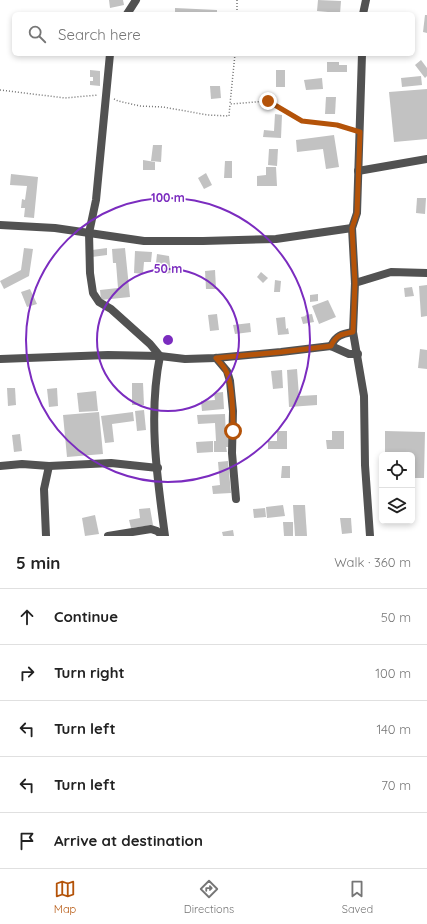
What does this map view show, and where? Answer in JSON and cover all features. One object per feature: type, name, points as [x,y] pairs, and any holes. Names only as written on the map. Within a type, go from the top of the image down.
[{"type":"street","points":[[128,12],[136,0]]},
{"type":"street","points":[[363,12],[366,0]]},
{"type":"street","points":[[110,56],[96,200],[89,233],[90,273],[93,293],[99,302],[111,309],[150,344],[160,356]]},
{"type":"street","points":[[362,56],[357,213],[352,228],[355,283],[353,332],[358,354],[364,396],[365,464],[370,536]]},
{"type":"street","points":[[358,171],[427,159]]},
{"type":"street","points":[[0,225],[55,228],[144,241],[276,239],[352,228]]},
{"type":"street","points":[[355,283],[391,272],[427,273]]},
{"type":"street","points":[[331,346],[334,338],[340,334],[353,332]]},
{"type":"street","points":[[0,358],[108,355],[216,358],[331,346],[339,351],[349,354],[358,354]]},
{"type":"street","points":[[160,356],[156,376],[155,443],[164,536]]},
{"type":"street","points":[[216,358],[227,371],[230,381],[233,411],[232,453],[236,500]]},
{"type":"street","points":[[0,466],[22,464],[49,466],[111,463],[158,468]]},
{"type":"street","points":[[46,536],[44,489],[49,466]]},
{"type":"street","points":[[108,536],[151,529],[164,536]]},
{"type":"path","points":[[237,0],[237,12]]},
{"type":"path","points":[[0,90],[65,98],[106,95],[118,102],[140,106],[163,107],[208,115],[229,116],[235,56]]},
{"type":"path","points":[[230,104],[268,101],[302,121],[337,125],[360,132]]},
{"type":"building","points":[[109,0],[123,0],[124,5],[110,8]]},
{"type":"building","points":[[318,0],[341,1],[340,12],[317,11]]},
{"type":"building","points":[[175,8],[217,10],[217,12],[175,12]]},
{"type":"building","points":[[425,15],[427,15],[427,33],[423,32]]},
{"type":"building","points":[[421,60],[427,68],[427,76],[425,78],[415,65]]},
{"type":"building","points":[[327,62],[339,62],[339,65],[347,65],[347,72],[327,72]]},
{"type":"building","points":[[90,70],[100,71],[100,86],[90,85],[90,81],[93,81],[93,77],[90,77]]},
{"type":"building","points":[[276,70],[285,70],[285,87],[276,87]]},
{"type":"building","points":[[421,76],[422,85],[402,87],[401,78]]},
{"type":"building","points":[[322,78],[323,89],[306,90],[304,80]]},
{"type":"building","points":[[210,86],[220,86],[221,98],[211,99]]},
{"type":"building","points":[[427,89],[427,139],[394,142],[389,92]]},
{"type":"building","points":[[326,97],[336,97],[335,114],[325,114]]},
{"type":"building","points":[[275,114],[282,115],[281,138],[263,137],[264,130],[274,131]]},
{"type":"building","points":[[334,135],[339,167],[326,169],[323,149],[297,152],[296,140]]},
{"type":"building","points":[[153,145],[162,145],[161,162],[151,161]]},
{"type":"building","points":[[269,149],[278,149],[277,166],[268,165]]},
{"type":"building","points":[[143,160],[155,162],[155,170],[143,170]]},
{"type":"building","points":[[225,161],[232,161],[232,178],[224,178]]},
{"type":"building","points":[[266,167],[276,167],[277,186],[257,186],[257,176],[266,175]]},
{"type":"building","points":[[206,173],[212,185],[204,189],[198,178]]},
{"type":"building","points":[[11,174],[38,177],[34,218],[24,217],[25,208],[21,208],[22,199],[25,200],[27,186],[10,185]]},
{"type":"building","points":[[417,198],[426,198],[425,214],[416,213]]},
{"type":"building","points":[[24,248],[33,249],[29,276],[4,289],[0,281],[21,270]]},
{"type":"building","points":[[107,248],[107,255],[92,257],[92,250]]},
{"type":"building","points":[[125,248],[130,297],[101,300],[100,290],[118,288],[116,263],[113,263],[112,249]]},
{"type":"building","points":[[135,251],[152,252],[151,262],[144,262],[143,274],[134,273]]},
{"type":"building","points":[[157,254],[169,256],[171,273],[163,274],[161,264],[156,263]]},
{"type":"building","points":[[215,270],[216,289],[206,289],[205,271]]},
{"type":"building","points":[[261,272],[268,278],[263,283],[257,277]]},
{"type":"building","points":[[275,280],[281,281],[280,292],[274,292]]},
{"type":"building","points":[[427,285],[427,316],[421,317],[419,286]]},
{"type":"building","points":[[412,287],[414,296],[405,297],[404,288]]},
{"type":"building","points":[[30,289],[37,304],[27,307],[21,292]]},
{"type":"building","points":[[318,294],[318,301],[310,302],[310,295]]},
{"type":"building","points":[[328,300],[336,317],[319,324],[312,306]]},
{"type":"building","points":[[217,314],[219,330],[210,331],[208,315]]},
{"type":"building","points":[[312,314],[314,322],[303,324],[301,317]]},
{"type":"building","points":[[285,317],[286,329],[288,328],[289,334],[278,335],[276,318]]},
{"type":"building","points":[[250,323],[251,332],[235,334],[233,325]]},
{"type":"building","points":[[420,349],[427,350],[427,369],[418,368]]},
{"type":"building","points":[[297,369],[299,396],[317,395],[317,405],[289,407],[287,370]]},
{"type":"building","points":[[282,370],[283,388],[273,389],[271,371]]},
{"type":"building","points":[[132,383],[143,383],[144,405],[132,405]]},
{"type":"building","points":[[7,388],[15,388],[16,405],[8,406]]},
{"type":"building","points":[[57,388],[58,406],[49,407],[47,389]]},
{"type":"building","points":[[96,391],[98,411],[79,412],[77,393]]},
{"type":"building","points":[[223,392],[224,409],[202,411],[201,401],[215,400],[214,393]]},
{"type":"building","points":[[144,410],[146,430],[137,431],[135,411]]},
{"type":"building","points":[[99,412],[103,454],[67,457],[63,415]]},
{"type":"building","points":[[133,412],[134,421],[112,424],[114,442],[105,443],[101,416]]},
{"type":"building","points":[[225,414],[226,436],[229,435],[230,447],[226,447],[227,452],[214,452],[214,441],[216,441],[215,423],[198,424],[197,415]]},
{"type":"building","points":[[277,431],[287,431],[287,449],[268,449],[268,441],[277,441]]},
{"type":"building","points":[[332,431],[344,431],[344,449],[327,449],[326,440],[332,440]]},
{"type":"building","points":[[385,431],[425,432],[424,478],[415,478],[415,452],[385,452]]},
{"type":"building","points":[[20,434],[22,451],[14,452],[12,435]]},
{"type":"building","points":[[213,441],[213,452],[197,453],[196,442]]},
{"type":"building","points":[[228,461],[231,493],[213,494],[212,486],[220,485],[218,462]]},
{"type":"building","points":[[282,466],[290,466],[290,478],[281,478]]},
{"type":"building","points":[[283,505],[285,516],[267,518],[266,507]]},
{"type":"building","points":[[293,505],[305,505],[307,536],[295,536]]},
{"type":"building","points":[[150,508],[153,525],[131,528],[129,520],[140,518],[139,509]]},
{"type":"building","points":[[265,508],[266,517],[254,518],[253,509]]},
{"type":"building","points":[[95,515],[99,534],[85,536],[82,518]]},
{"type":"building","points":[[340,518],[351,518],[352,533],[342,534]]},
{"type":"building","points":[[283,522],[293,522],[293,536],[284,536]]},
{"type":"building","points":[[233,530],[234,536],[223,536],[222,532]]},
{"type":"route","points":[[233,431],[230,381],[227,371],[216,358],[331,346],[334,338],[340,334],[353,332],[355,283],[352,228],[357,213],[360,132],[337,125],[302,121],[268,101]]}]
